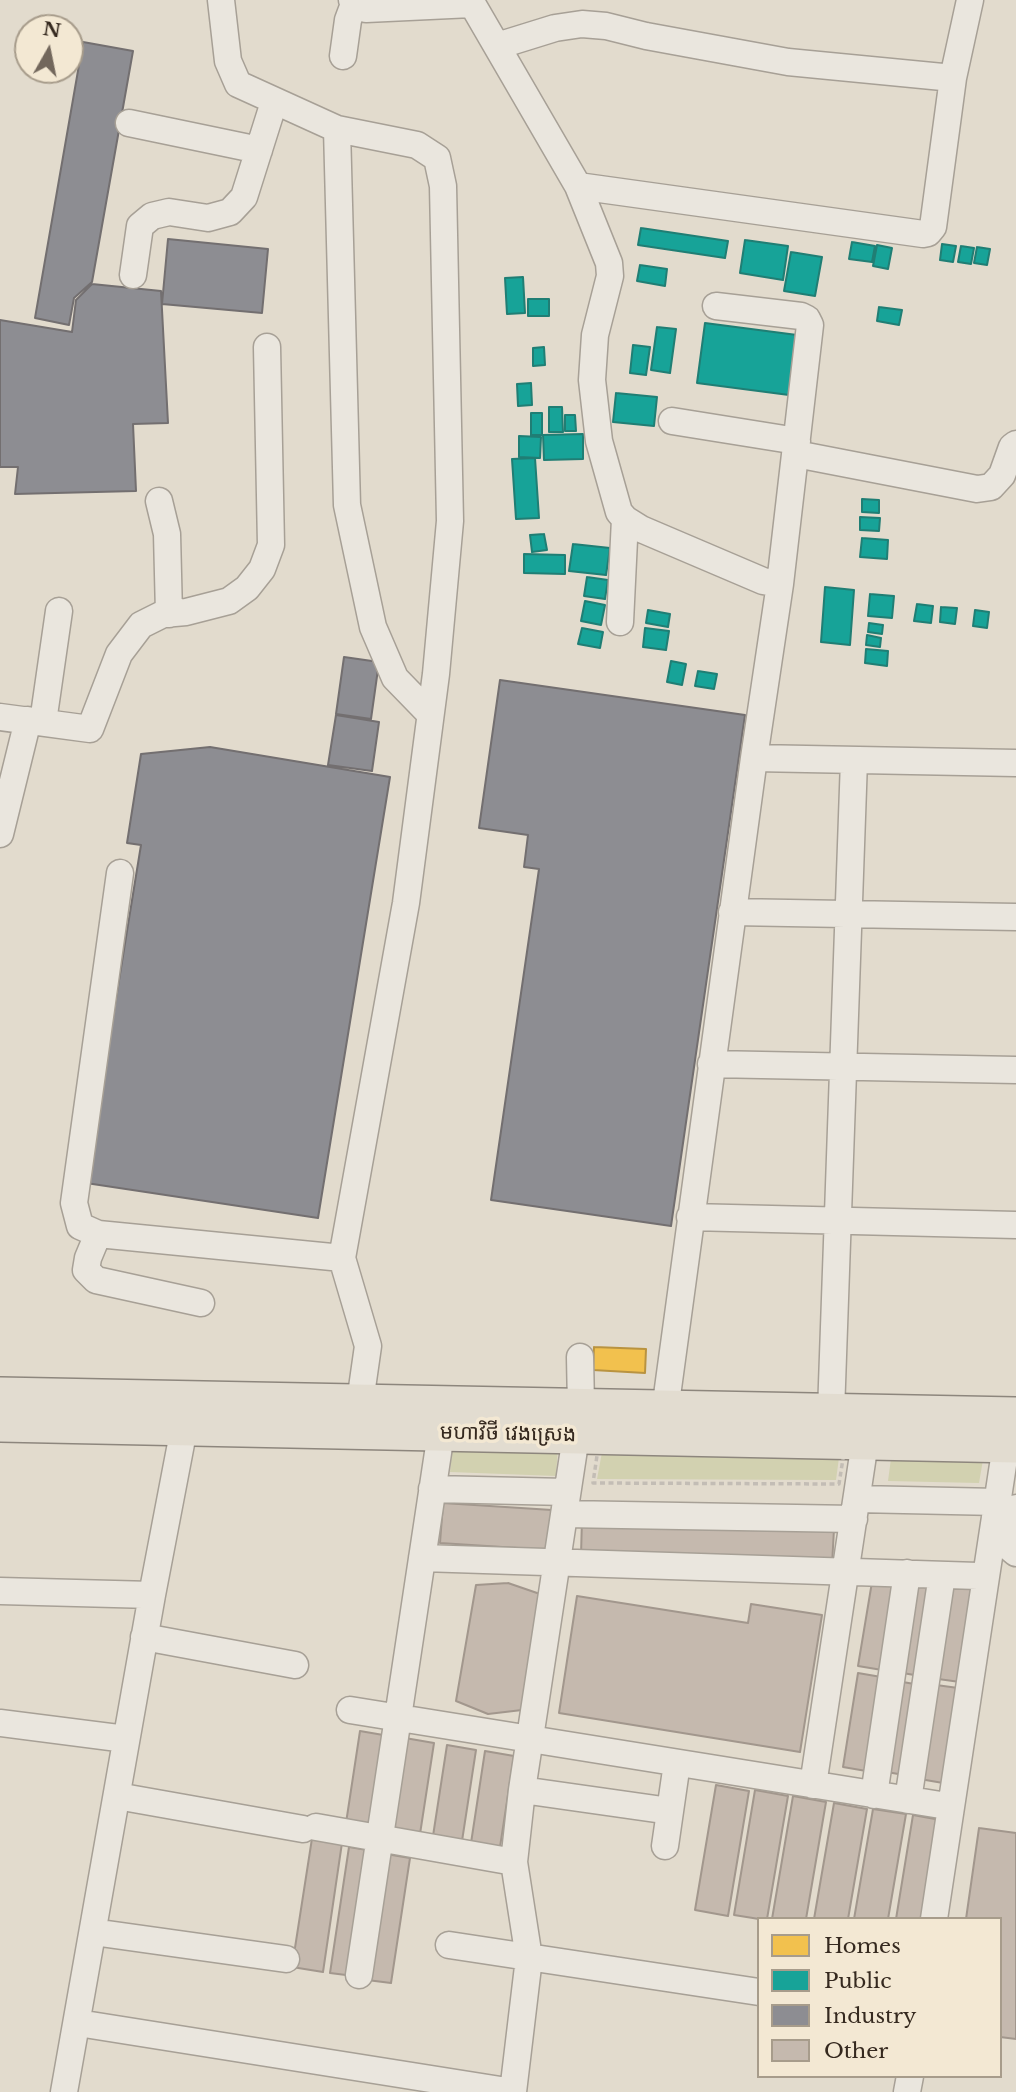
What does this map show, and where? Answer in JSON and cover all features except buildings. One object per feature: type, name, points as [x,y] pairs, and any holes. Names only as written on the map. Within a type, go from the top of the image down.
[{"type":"main road","name":"មហាវិថី វេងស្រេង","points":[[0,1395],[360,1417],[663,1423],[865,1442],[1013,1435]]},
{"type":"main road","name":"មហាវិថី វេងស្រេង","points":[[663,1423],[831,1412],[1013,1435]]},
{"type":"main road","name":"មហាវិថី វេងស្រេង","points":[[0,1424],[184,1427],[360,1417],[441,1433],[578,1421]]},
{"type":"street","points":[[221,0],[228,61],[238,84],[337,129],[416,145],[437,158],[443,186],[450,521],[430,714],[406,902],[342,1258],[368,1346],[360,1417]]},
{"type":"street","points":[[578,186],[928,233],[933,227],[953,78],[970,0]]},
{"type":"street","points":[[343,56],[353,2],[366,9],[471,2],[578,186],[609,263],[610,276],[595,335],[592,380],[599,441],[619,512],[641,529],[751,575],[780,584]]},
{"type":"street","points":[[497,46],[555,28],[582,24],[606,26],[788,62],[953,78]]},
{"type":"street","points":[[133,275],[140,226],[152,216],[169,212],[208,218],[230,212],[244,197],[274,102]]},
{"type":"street","points":[[129,123],[259,150]]},
{"type":"street","points":[[337,129],[347,505],[373,627],[396,678],[430,714]]},
{"type":"street","points":[[663,1423],[760,711],[780,584],[810,325],[807,319],[748,308],[716,306]]},
{"type":"street","points":[[0,717],[90,729],[119,654],[141,625],[163,614],[186,612],[229,601],[247,588],[262,569],[271,545],[267,347]]},
{"type":"street","points":[[672,421],[977,489],[991,487],[1002,475],[1012,447],[1016,444]]},
{"type":"street","points":[[159,501],[167,534],[169,614]]},
{"type":"street","points":[[620,622],[625,519]]},
{"type":"street","points":[[0,831],[35,721],[59,611]]},
{"type":"street","points":[[754,758],[1016,763]]},
{"type":"street","points":[[831,1412],[854,760]]},
{"type":"street","points":[[120,873],[74,1203],[80,1226],[98,1234],[342,1258]]},
{"type":"street","points":[[732,912],[1016,917]]},
{"type":"street","points":[[711,1063],[1016,1070]]},
{"type":"street","points":[[690,1217],[1016,1225]]},
{"type":"street","points":[[98,1234],[86,1270],[96,1280],[201,1303]]},
{"type":"street","points":[[78,2023],[513,2092],[529,1958],[514,1862],[522,1790],[578,1421],[580,1357]]},
{"type":"street","points":[[64,2092],[184,1427]]},
{"type":"street","points":[[359,1975],[441,1433]]},
{"type":"street","points":[[934,1917],[1007,1505],[1013,1435]]},
{"type":"street","points":[[813,1785],[865,1442]]},
{"type":"street","points":[[432,1489],[566,1503],[855,1509],[1007,1505]]},
{"type":"street","points":[[1007,1505],[1010,1548],[1016,1553]]},
{"type":"street","points":[[422,1558],[978,1576]]},
{"type":"street","points":[[874,1794],[907,1573]]},
{"type":"street","points":[[908,1800],[942,1575]]},
{"type":"street","points":[[0,1591],[152,1595]]},
{"type":"street","points":[[144,1637],[295,1665]]},
{"type":"street","points":[[350,1710],[947,1806]]},
{"type":"street","points":[[0,1723],[127,1739]]},
{"type":"street","points":[[666,1846],[677,1763]]},
{"type":"street","points":[[522,1790],[670,1811]]},
{"type":"street","points":[[117,1796],[514,1862]]},
{"type":"street","points":[[93,1932],[286,1959]]},
{"type":"street","points":[[449,1945],[757,1992]]},
{"type":"green space","points":[[453,1443],[558,1447],[556,1476],[450,1472]]},
{"type":"green space","points":[[603,1447],[840,1450],[836,1480],[597,1479]]},
{"type":"green space","points":[[892,1451],[984,1454],[979,1483],[888,1481]]}]
